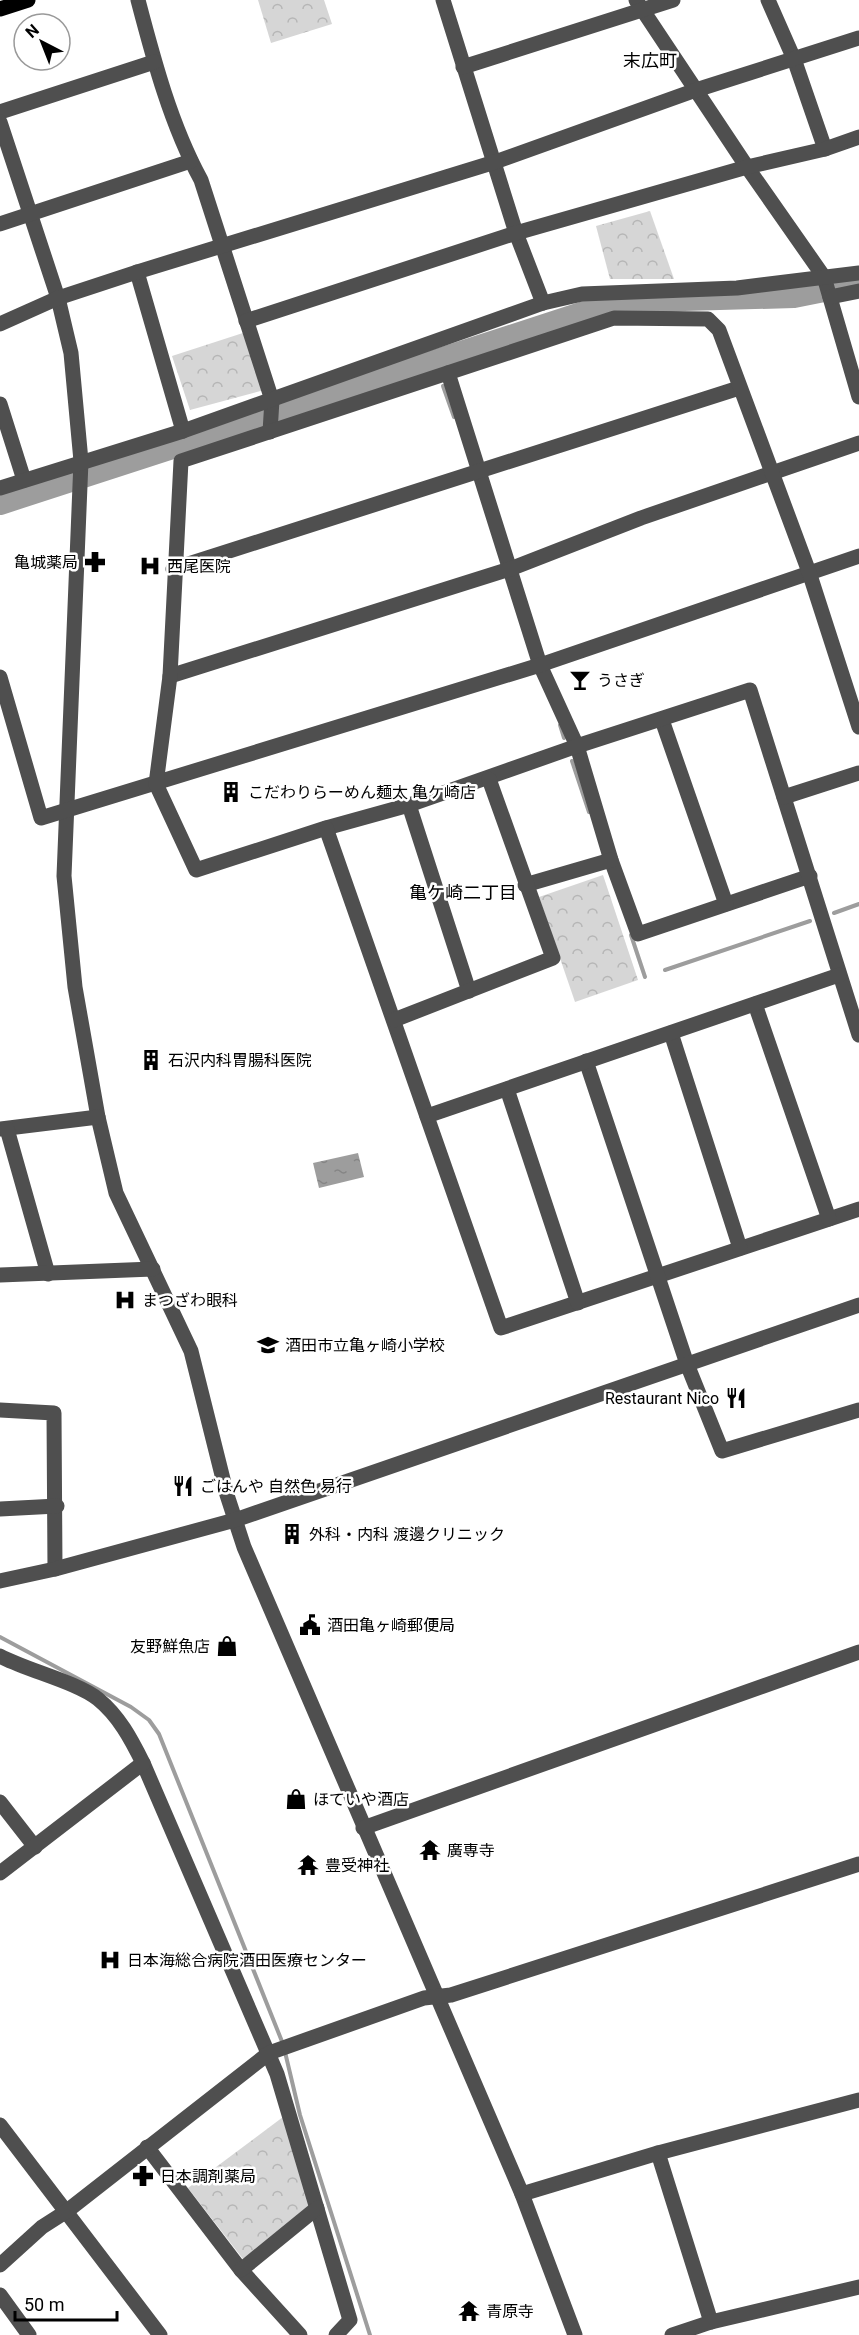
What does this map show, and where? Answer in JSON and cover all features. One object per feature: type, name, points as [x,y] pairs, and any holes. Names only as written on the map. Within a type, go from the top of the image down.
[{"type":"main road","points":[[0,9],[28,0]]},
{"type":"street","points":[[138,0],[154,62],[191,161],[201,180],[272,400],[270,432]]},
{"type":"street","points":[[443,0],[516,233],[543,303]]},
{"type":"street","points":[[463,67],[639,4],[673,0]]},
{"type":"street","points":[[768,0],[794,59],[825,149]]},
{"type":"street","points":[[639,4],[747,167],[824,277],[859,397]]},
{"type":"street","points":[[0,324],[58,298],[495,162],[696,90],[859,38]]},
{"type":"street","points":[[0,112],[154,62]]},
{"type":"street","points":[[0,122],[58,298],[71,353],[81,461],[64,876],[75,987],[98,1117],[116,1193],[191,1351],[244,1548],[522,2194],[575,2335]]},
{"type":"street","points":[[246,321],[516,233],[747,167],[825,149],[859,137]]},
{"type":"street","points":[[0,224],[191,161]]},
{"type":"street","points":[[137,272],[183,431]]},
{"type":"street","points":[[0,488],[183,431],[543,303],[582,294],[737,288],[859,273]]},
{"type":"street","points":[[830,297],[859,291]]},
{"type":"street","points":[[859,727],[809,572],[773,474],[719,330],[708,319],[614,318],[181,461],[173,569],[170,676],[156,784],[196,870],[326,828],[409,806],[577,746],[750,690],[859,1035]]},
{"type":"street","points":[[448,373],[540,665],[577,746],[611,860],[638,934],[810,876]]},
{"type":"street","points":[[173,569],[740,388]]},
{"type":"street","points":[[0,404],[24,480]]},
{"type":"street","points":[[170,676],[510,569],[641,518],[859,443]]},
{"type":"street","points":[[0,677],[41,818],[540,665],[859,556]]},
{"type":"street","points":[[662,720],[726,904]]},
{"type":"street","points":[[784,797],[859,773]]},
{"type":"street","points":[[394,1020],[552,958],[489,779]]},
{"type":"street","points":[[409,806],[469,991]]},
{"type":"street","points":[[326,828],[501,1328],[859,1209]]},
{"type":"street","points":[[525,885],[611,860]]},
{"type":"street","points":[[427,1116],[839,975]]},
{"type":"street","points":[[755,1004],[829,1219]]},
{"type":"street","points":[[670,1033],[740,1248]]},
{"type":"street","points":[[586,1061],[687,1364],[722,1451],[859,1410]]},
{"type":"street","points":[[507,1089],[578,1303]]},
{"type":"street","points":[[48,1274],[3,1129],[98,1117]]},
{"type":"street","points":[[0,1275],[153,1269]]},
{"type":"street","points":[[0,1581],[55,1569],[235,1520],[859,1305]]},
{"type":"street","points":[[0,1410],[54,1413],[57,1506],[55,1569]]},
{"type":"street","points":[[0,1509],[57,1506]]},
{"type":"street","points":[[363,1828],[859,1652]]},
{"type":"street","points":[[0,1656],[96,1697],[125,1730],[143,1763],[269,2053],[350,2320],[336,2335]]},
{"type":"street","points":[[0,1874],[143,1763]]},
{"type":"street","points":[[0,1802],[35,1847]]},
{"type":"street","points":[[0,2265],[42,2227],[68,2211],[269,2053],[424,1998],[451,1995],[859,1864]]},
{"type":"street","points":[[522,2194],[658,2153],[859,2100]]},
{"type":"street","points":[[0,2125],[68,2211],[160,2335]]},
{"type":"street","points":[[147,2147],[241,2270],[300,2335]]},
{"type":"street","points":[[658,2153],[711,2322]]},
{"type":"street","points":[[241,2270],[317,2208]]},
{"type":"street","points":[[672,2335],[711,2322],[859,2287]]},
{"type":"street","points":[[0,2295],[29,2335]]},
{"type":"green space","points":[[258,0],[324,0],[332,24],[271,43]]},
{"type":"green space","points":[[650,211],[674,279],[610,279],[596,226]]},
{"type":"green space","points":[[246,332],[268,389],[190,410],[172,356]]},
{"type":"green space","points":[[603,875],[638,980],[575,1002],[539,897]]},
{"type":"green space","points":[[283,2117],[312,2206],[243,2259],[188,2188]]},
{"type":"water","points":[[358,1153],[364,1177],[319,1188],[313,1163]]},
{"type":"waterway","points":[[0,503],[612,304],[684,299],[794,296],[859,283]]},
{"type":"waterway","points":[[443,386],[454,417]]},
{"type":"waterway","points":[[560,725],[564,738]]},
{"type":"waterway","points":[[572,761],[589,812]]},
{"type":"waterway","points":[[834,913],[859,904]]},
{"type":"waterway","points":[[665,970],[810,921]]},
{"type":"waterway","points":[[631,935],[645,977]]},
{"type":"waterway","points":[[0,1637],[131,1707],[149,1720],[159,1734],[283,2044]]},
{"type":"waterway","points":[[285,2052],[300,2115],[370,2335]]},
{"type":"place","name":"亀城薬局","points":[[95,562]]},
{"type":"place","name":"西尾医院","points":[[150,566]]},
{"type":"place","name":"うさぎ","points":[[580,680]]},
{"type":"place","name":"こだわりらーめん麺太 亀ケ崎店","points":[[231,792]]},
{"type":"place","name":"石沢内科胃腸科医院","points":[[151,1060]]},
{"type":"place","name":"まつざわ眼科","points":[[125,1300]]},
{"type":"place","name":"酒田市立亀ヶ崎小学校","points":[[268,1345]]},
{"type":"place","name":"Restaurant Nico","points":[[736,1398]]},
{"type":"place","name":"ごはんや 自然色 易行","points":[[183,1486]]},
{"type":"place","name":"外科・内科 渡邊クリニック","points":[[292,1534]]},
{"type":"place","name":"酒田亀ヶ崎郵便局","points":[[310,1625]]},
{"type":"place","name":"友野鮮魚店","points":[[227,1646]]},
{"type":"place","name":"ほていや酒店","points":[[296,1799]]},
{"type":"place","name":"廣専寺","points":[[430,1850]]},
{"type":"place","name":"豊受神社","points":[[308,1865]]},
{"type":"place","name":"日本海総合病院酒田医療センター","points":[[110,1960]]},
{"type":"place","name":"日本調剤薬局","points":[[143,2176]]},
{"type":"place","name":"青原寺","points":[[469,2311]]},
{"type":"district","name":"末広町","points":[[650,61]]},
{"type":"district","name":"亀ケ崎二丁目","points":[[463,893]]}]
